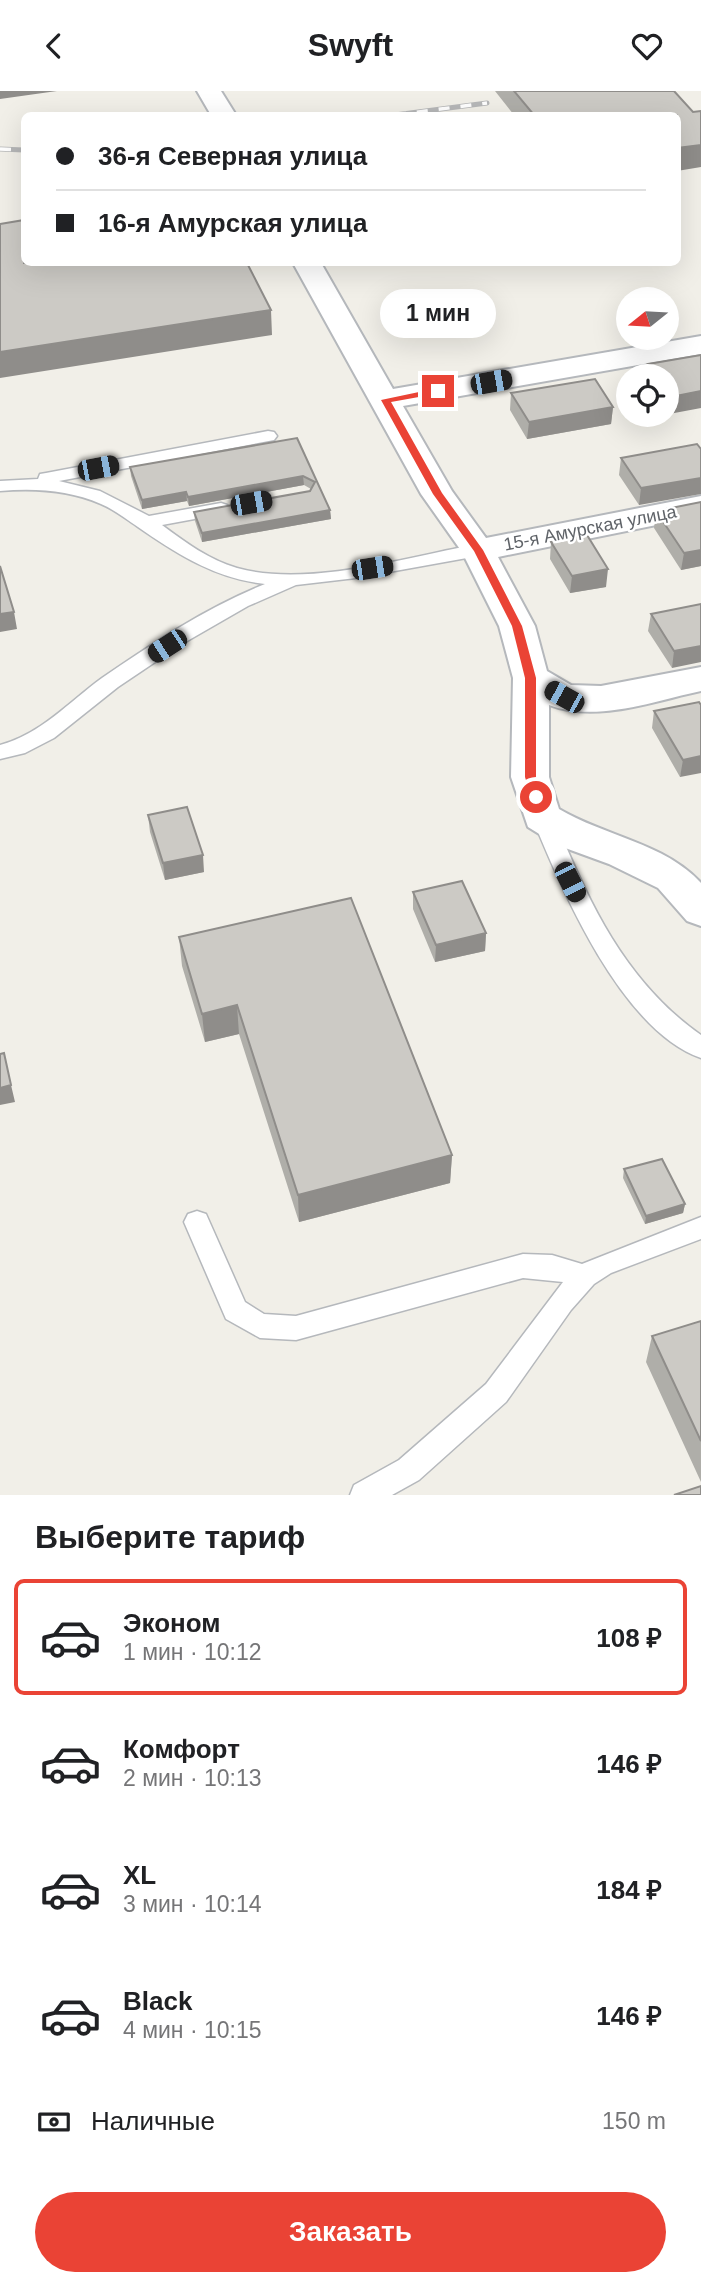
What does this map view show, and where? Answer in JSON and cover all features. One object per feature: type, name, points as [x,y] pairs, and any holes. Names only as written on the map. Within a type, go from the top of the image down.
[{"type":"street","points":[[209,91],[221,112]]},
{"type":"street","points":[[309,266],[437,494],[478,550],[517,626],[531,678],[530,777],[542,817],[571,835],[623,854],[672,877],[701,910]]},
{"type":"street","points":[[385,400],[701,345]]},
{"type":"street","name":"15-я Амурская улица","points":[[478,550],[701,506]]},
{"type":"street","points":[[531,678],[564,697],[601,699],[701,679]]},
{"type":"lane","points":[[3,486],[268,436]]},
{"type":"lane","points":[[121,464],[111,484],[122,508]]},
{"type":"lane","points":[[3,486],[44,484],[80,489],[122,508],[194,557],[237,575],[292,581]]},
{"type":"lane","points":[[144,523],[237,506]]},
{"type":"lane","points":[[0,752],[32,744],[44,737],[109,684],[233,604],[292,581],[478,550]]},
{"type":"lane","points":[[542,817],[559,859],[594,928],[632,985],[640,996],[701,1048]]},
{"type":"lane","points":[[197,1222],[234,1310],[260,1326],[296,1328],[523,1266],[552,1267],[585,1276]]},
{"type":"lane","points":[[364,1495],[409,1470],[496,1393],[562,1302],[585,1276],[602,1265],[701,1228]]},
{"type":"building","points":[[514,91],[674,91],[693,112],[701,111],[701,145],[681,148],[681,112],[532,112]]},
{"type":"building","points":[[21,220],[21,266],[249,266],[271,310],[0,352],[0,224]]},
{"type":"building","points":[[701,355],[701,391],[679,395],[679,364],[648,364]]},
{"type":"building","points":[[595,379],[613,407],[529,422],[511,393]]},
{"type":"building","points":[[297,438],[330,510],[202,533],[194,512],[310,491],[315,482],[303,476],[188,497],[186,492],[142,500],[130,467]]},
{"type":"building","points":[[697,444],[701,449],[701,478],[641,488],[621,458]]},
{"type":"building","points":[[701,502],[701,550],[684,553],[656,511]]},
{"type":"building","points":[[587,535],[608,569],[572,576],[551,542]]},
{"type":"building","points":[[0,566],[14,612],[0,614]]},
{"type":"building","points":[[701,604],[701,646],[674,651],[651,614]]},
{"type":"building","points":[[699,702],[701,756],[683,760],[654,711]]},
{"type":"building","points":[[187,807],[203,855],[163,863],[148,815]]},
{"type":"building","points":[[462,881],[486,933],[436,945],[413,892]]},
{"type":"building","points":[[351,898],[452,1155],[298,1195],[237,1005],[202,1014],[179,937]]},
{"type":"building","points":[[4,1053],[11,1085],[0,1088],[0,1054]]},
{"type":"building","points":[[662,1159],[685,1204],[646,1216],[624,1169]]},
{"type":"building","points":[[701,1321],[701,1441],[652,1336]]},
{"type":"building","points":[[701,1486],[701,1495],[674,1495]]},
{"type":"railway","points":[[418,112],[487,103]]},
{"type":"railway","points":[[0,149],[21,150]]},
{"type":"route","points":[[438,391],[385,400],[437,494],[478,550],[517,626],[531,678],[530,777],[536,797]]}]
